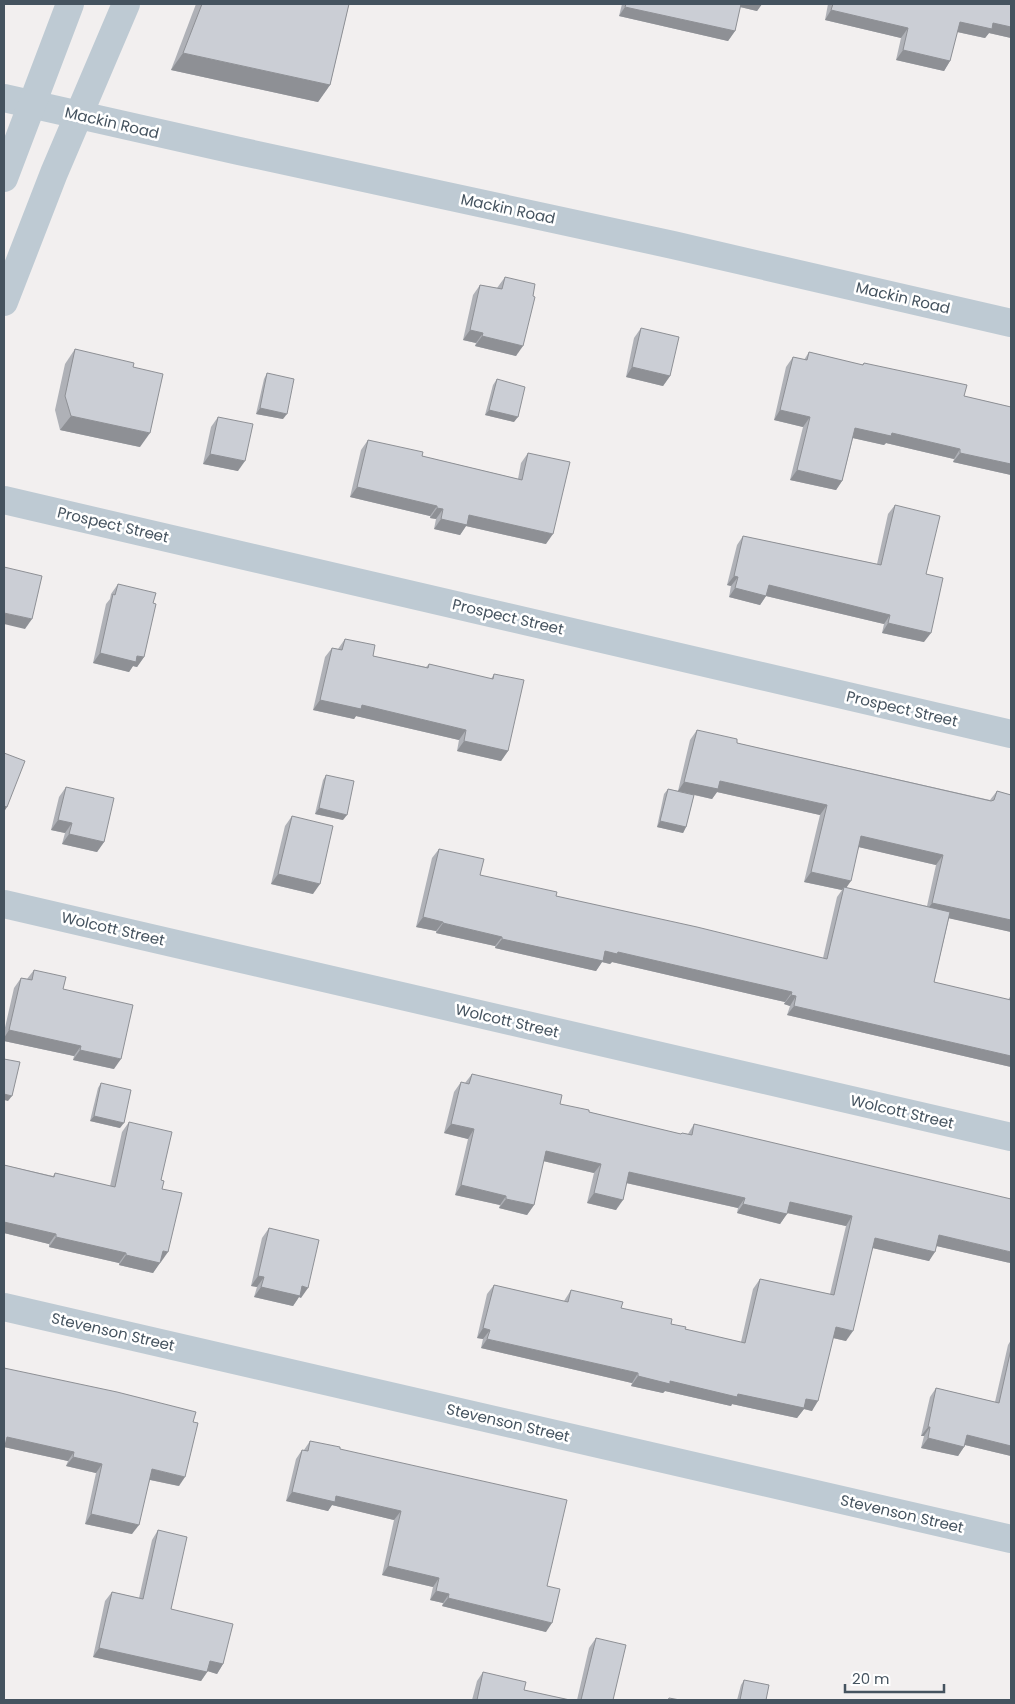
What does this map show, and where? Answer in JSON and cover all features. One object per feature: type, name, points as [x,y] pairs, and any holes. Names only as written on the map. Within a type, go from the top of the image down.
[{"type":"street","points":[[4,178],[70,4]]},
{"type":"street","points":[[4,302],[54,173],[126,4]]},
{"type":"street","name":"Mackin Road","points":[[4,98],[323,170],[673,245],[1011,323]]},
{"type":"street","name":"Prospect Street","points":[[4,500],[1011,734]]},
{"type":"street","name":"Wolcott Street","points":[[4,904],[1011,1137]]},
{"type":"street","name":"Stevenson Street","points":[[4,1307],[1011,1539]]},
{"type":"building","points":[[202,4],[349,4],[330,85],[183,53]]},
{"type":"building","points":[[626,4],[741,4],[735,31],[625,7]]},
{"type":"building","points":[[833,4],[1011,4],[1011,27],[993,23],[992,29],[960,22],[950,61],[903,50],[908,28],[831,10]]},
{"type":"building","points":[[505,277],[535,284],[533,296],[535,297],[523,346],[482,336],[483,333],[470,330],[480,285],[502,289]]},
{"type":"building","points":[[641,328],[679,337],[670,376],[632,367]]},
{"type":"building","points":[[75,349],[134,363],[133,367],[163,374],[150,433],[71,416],[65,396]]},
{"type":"building","points":[[809,352],[863,365],[864,363],[967,385],[964,396],[1011,407],[1011,464],[960,453],[960,449],[892,433],[891,436],[855,428],[842,481],[797,470],[810,417],[780,410],[793,357],[807,360]]},
{"type":"building","points":[[267,373],[294,379],[287,414],[260,408]]},
{"type":"building","points":[[497,379],[525,387],[518,417],[489,410]]},
{"type":"building","points":[[218,417],[253,424],[245,461],[210,454]]},
{"type":"building","points":[[368,440],[423,452],[422,456],[522,480],[528,453],[570,462],[553,534],[469,515],[467,525],[441,519],[443,509],[437,508],[437,506],[357,487]]},
{"type":"building","points":[[895,505],[940,516],[926,574],[943,578],[931,633],[888,623],[890,615],[769,585],[766,596],[735,588],[738,577],[734,576],[743,536],[881,565]]},
{"type":"building","points":[[4,567],[42,576],[32,619],[4,613]]},
{"type":"building","points":[[118,584],[156,593],[153,603],[156,604],[144,657],[137,656],[136,662],[100,653],[113,594],[115,595]]},
{"type":"building","points":[[345,639],[375,645],[373,656],[428,668],[429,664],[493,679],[494,674],[524,680],[508,751],[464,741],[466,730],[362,705],[361,709],[320,700],[332,648],[342,650]]},
{"type":"building","points":[[697,730],[737,739],[737,743],[991,801],[994,800],[997,791],[1011,795],[1011,920],[932,903],[943,855],[861,836],[851,881],[811,872],[827,805],[720,781],[718,789],[684,782]]},
{"type":"building","points":[[4,753],[25,761],[7,807],[4,806]]},
{"type":"building","points":[[326,775],[354,781],[347,815],[319,808]]},
{"type":"building","points":[[66,787],[114,798],[104,842],[69,834],[72,823],[58,820]]},
{"type":"building","points":[[668,789],[694,795],[686,827],[660,821]]},
{"type":"building","points":[[292,816],[333,826],[320,884],[278,874]]},
{"type":"building","points":[[439,849],[484,859],[480,875],[557,892],[556,896],[697,927],[827,959],[844,887],[950,912],[934,982],[1011,1000],[1011,1056],[794,1006],[796,996],[791,995],[792,992],[618,952],[617,954],[605,951],[603,961],[502,939],[502,937],[423,917]]},
{"type":"building","points":[[34,970],[66,977],[63,989],[133,1005],[121,1059],[80,1050],[81,1046],[9,1030],[21,978],[32,980]]},
{"type":"building","points":[[4,1059],[20,1062],[12,1096],[4,1094]]},
{"type":"building","points":[[472,1074],[562,1095],[560,1104],[681,1134],[692,1135],[694,1124],[1011,1199],[1011,1252],[939,1235],[935,1252],[875,1238],[853,1331],[836,1327],[818,1401],[806,1399],[804,1408],[738,1394],[737,1397],[670,1381],[670,1384],[638,1376],[638,1373],[487,1339],[490,1330],[483,1328],[494,1285],[568,1302],[571,1290],[623,1302],[621,1308],[672,1319],[671,1324],[686,1327],[685,1329],[745,1343],[760,1279],[834,1295],[852,1216],[790,1202],[787,1214],[743,1204],[745,1198],[629,1172],[623,1200],[594,1193],[601,1164],[546,1151],[534,1205],[506,1199],[506,1196],[461,1185],[474,1129],[451,1124],[461,1082],[469,1084]]},
{"type":"building","points":[[101,1083],[131,1090],[124,1123],[94,1116]]},
{"type":"building","points":[[129,1122],[172,1132],[161,1180],[164,1181],[162,1189],[182,1193],[168,1252],[163,1251],[160,1263],[56,1237],[56,1234],[4,1222],[4,1165],[54,1177],[55,1173],[115,1187]]},
{"type":"building","points":[[269,1228],[319,1240],[308,1288],[302,1286],[300,1296],[261,1287],[264,1277],[258,1276]]},
{"type":"building","points":[[1011,1349],[1011,1446],[967,1435],[964,1447],[928,1438],[930,1427],[928,1427],[936,1388],[999,1403]]},
{"type":"building","points":[[4,1368],[117,1392],[196,1412],[193,1422],[198,1423],[185,1477],[152,1469],[139,1525],[91,1514],[102,1464],[73,1457],[74,1452],[7,1437],[4,1450]]},
{"type":"building","points":[[310,1441],[567,1500],[547,1586],[560,1589],[552,1623],[448,1598],[449,1594],[436,1591],[439,1578],[388,1566],[401,1511],[336,1496],[335,1502],[292,1492],[302,1450],[308,1451]]},
{"type":"building","points":[[158,1530],[187,1537],[171,1609],[233,1624],[223,1664],[210,1661],[207,1672],[99,1648],[112,1592],[143,1599]]},
{"type":"building","points":[[596,1638],[626,1645],[613,1700],[581,1700]]},
{"type":"building","points":[[483,1672],[526,1682],[524,1690],[570,1700],[477,1700]]},
{"type":"building","points":[[744,1680],[769,1685],[766,1700],[740,1700]]}]
